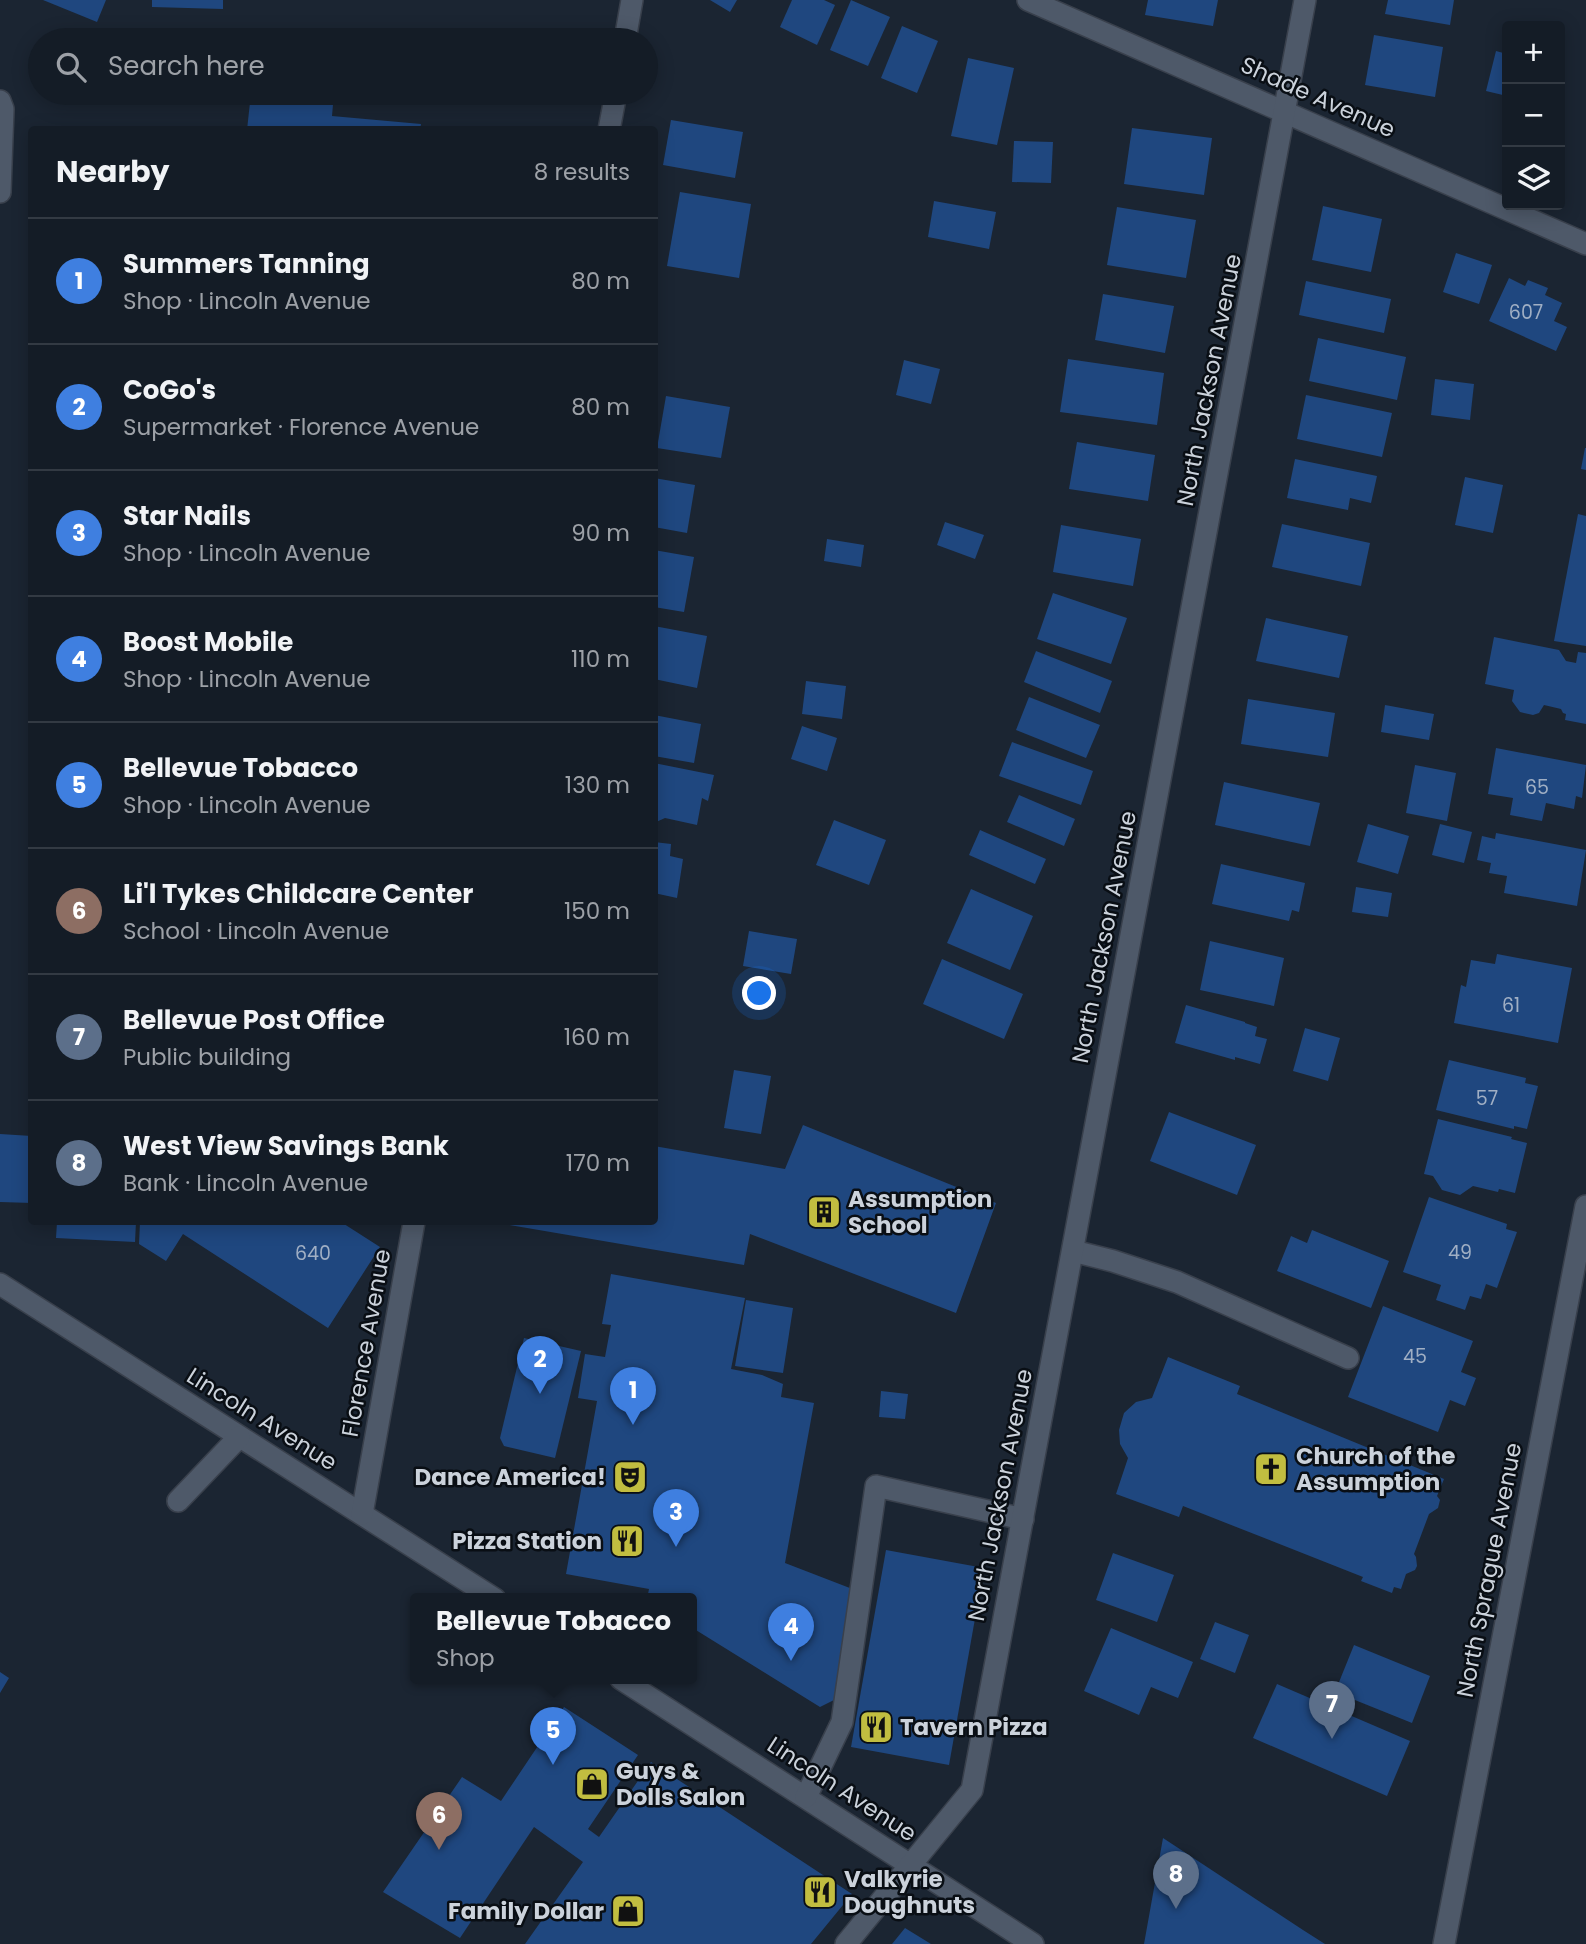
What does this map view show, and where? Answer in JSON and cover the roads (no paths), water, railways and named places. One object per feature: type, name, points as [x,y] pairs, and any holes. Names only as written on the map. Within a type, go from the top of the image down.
[{"type":"street","points":[[627,28],[632,0]]},
{"type":"street","name":"Shade Avenue","points":[[1028,0],[1586,244]]},
{"type":"street","name":"North Jackson Avenue","points":[[846,1944],[972,1790],[1306,0]]},
{"type":"street","points":[[0,101],[3,109],[0,192]]},
{"type":"street","points":[[610,126],[614,105]]},
{"type":"street","name":"North Sprague Avenue","points":[[1444,1944],[1586,1206]]},
{"type":"street","name":"Florence Avenue","points":[[362,1514],[414,1225]]},
{"type":"street","points":[[1073,1251],[1177,1282],[1348,1358]]},
{"type":"street","name":"Lincoln Avenue","points":[[0,1284],[486,1593]]},
{"type":"street","points":[[178,1501],[239,1437]]},
{"type":"street","points":[[806,1797],[842,1722],[876,1486],[1023,1519]]},
{"type":"street","name":"Lincoln Avenue","points":[[629,1684],[1033,1944]]},
{"type":"place","name":"Assumption School","points":[[824,1212]]},
{"type":"place","name":"CoGo's","points":[[540,1394]]},
{"type":"place","name":"Summers Tanning","points":[[633,1425]]},
{"type":"place","name":"Church of the Assumption","points":[[1271,1469]]},
{"type":"place","name":"Dance America!","points":[[630,1477]]},
{"type":"place","name":"Pizza Station","points":[[627,1541]]},
{"type":"place","name":"Star Nails","points":[[676,1547]]},
{"type":"place","name":"Boost Mobile","points":[[791,1661]]},
{"type":"place","name":"Tavern Pizza","points":[[876,1727]]},
{"type":"place","name":"Bellevue Post Office","points":[[1332,1739]]},
{"type":"place","name":"Bellevue Tobacco","points":[[553,1765]]},
{"type":"place","name":"Guys & Dolls Salon","points":[[592,1784]]},
{"type":"place","name":"Li'l Tykes Childcare Center","points":[[439,1850]]},
{"type":"place","name":"Valkyrie Doughnuts","points":[[820,1892]]},
{"type":"place","name":"West View Savings Bank","points":[[1176,1909]]},
{"type":"place","name":"Family Dollar","points":[[628,1911]]}]
